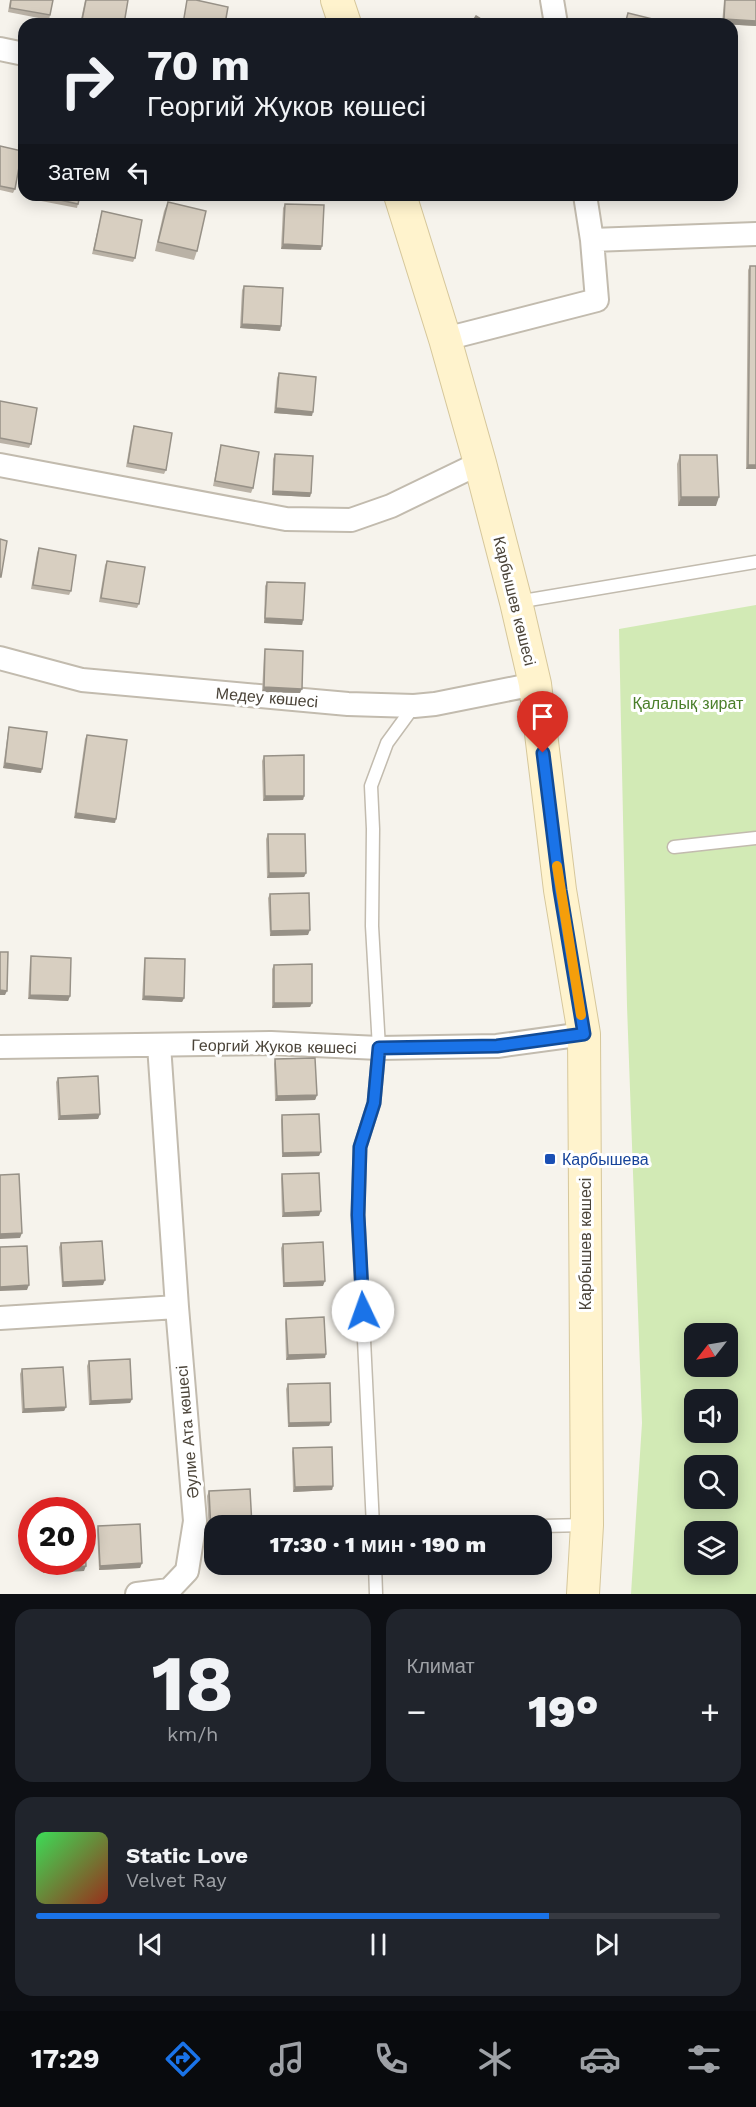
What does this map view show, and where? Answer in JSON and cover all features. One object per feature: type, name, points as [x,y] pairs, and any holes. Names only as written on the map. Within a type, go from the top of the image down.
[{"type":"street","points":[[337,0],[343,18]]},
{"type":"street","points":[[552,0],[555,18]]},
{"type":"street","points":[[0,49],[18,53]]},
{"type":"street","name":"Карбышев көшесі","points":[[402,201],[446,339],[516,602],[535,684],[560,890],[584,1034],[587,1525],[583,1594]]},
{"type":"street","points":[[446,339],[597,300],[586,201]]},
{"type":"street","points":[[592,240],[756,234]]},
{"type":"street","points":[[0,465],[286,519],[351,520],[391,506],[480,463]]},
{"type":"street","name":"Медеу көшесі","points":[[0,658],[82,680],[348,704],[414,706],[435,704],[535,684]]},
{"type":"street","name":"Георгий Жуков көшесі","points":[[0,1047],[271,1043],[379,1048],[497,1046],[584,1034]]},
{"type":"street","name":"Әулие Ата көшесі","points":[[137,1594],[169,1590],[187,1571],[195,1521],[159,1045]]},
{"type":"street","points":[[0,1318],[177,1306]]},
{"type":"lane","points":[[516,602],[756,562]]},
{"type":"lane","points":[[372,1515],[358,1215],[360,1147],[374,1103],[379,1048],[372,926],[371,786],[387,743],[414,706]]},
{"type":"lane","points":[[674,848],[756,838]]},
{"type":"lane","points":[[552,1526],[587,1525]]},
{"type":"lane","points":[[375,1575],[376,1594]]},
{"type":"green space","name":"Қалалық зират","points":[[756,605],[756,1594],[631,1594],[642,1423],[627,1006],[619,629]]},
{"type":"building","points":[[11,0],[53,0],[50,15],[10,8]]},
{"type":"building","points":[[86,0],[128,0],[125,18],[82,18]]},
{"type":"building","points":[[187,0],[228,7],[226,18],[184,18]]},
{"type":"building","points":[[725,0],[756,0],[756,21],[724,18]]},
{"type":"building","points":[[628,13],[649,18],[627,18]]},
{"type":"building","points":[[0,146],[18,150],[15,189],[0,186]]},
{"type":"building","points":[[168,202],[206,211],[197,251],[158,242]]},
{"type":"building","points":[[285,204],[324,205],[322,246],[283,244]]},
{"type":"building","points":[[102,211],[142,220],[135,258],[94,250]]},
{"type":"building","points":[[750,266],[756,266],[756,465],[748,465]]},
{"type":"building","points":[[244,286],[283,288],[281,326],[242,324]]},
{"type":"building","points":[[279,373],[316,377],[313,412],[276,408]]},
{"type":"building","points":[[0,401],[37,408],[31,444],[0,438]]},
{"type":"building","points":[[134,426],[172,433],[166,470],[128,463]]},
{"type":"building","points":[[221,445],[259,452],[253,488],[215,481]]},
{"type":"building","points":[[275,454],[313,456],[311,493],[273,491]]},
{"type":"building","points":[[680,455],[717,455],[719,497],[681,497]]},
{"type":"building","points":[[0,539],[7,541],[1,577],[0,577]]},
{"type":"building","points":[[39,548],[76,555],[71,591],[33,585]]},
{"type":"building","points":[[107,561],[145,567],[139,604],[101,598]]},
{"type":"building","points":[[267,582],[305,583],[303,620],[265,618]]},
{"type":"building","points":[[265,649],[303,651],[302,689],[264,687]]},
{"type":"building","points":[[9,727],[47,732],[42,769],[5,763]]},
{"type":"building","points":[[87,735],[127,740],[116,819],[76,813]]},
{"type":"building","points":[[304,755],[304,796],[265,796],[264,756]]},
{"type":"building","points":[[268,834],[305,834],[306,873],[269,873]]},
{"type":"building","points":[[309,893],[310,930],[271,931],[270,894]]},
{"type":"building","points":[[0,952],[8,952],[7,991],[0,990]]},
{"type":"building","points":[[31,956],[71,958],[70,996],[30,995]]},
{"type":"building","points":[[145,958],[185,959],[184,998],[144,996]]},
{"type":"building","points":[[312,964],[312,1003],[274,1003],[274,965]]},
{"type":"building","points":[[315,1058],[317,1095],[277,1096],[275,1059]]},
{"type":"building","points":[[98,1076],[100,1114],[60,1116],[58,1078]]},
{"type":"building","points":[[319,1114],[321,1152],[283,1153],[282,1115]]},
{"type":"building","points":[[319,1173],[321,1211],[284,1213],[282,1174]]},
{"type":"building","points":[[19,1174],[22,1233],[0,1234],[0,1175]]},
{"type":"building","points":[[102,1241],[105,1280],[63,1282],[61,1243]]},
{"type":"building","points":[[323,1242],[325,1281],[284,1283],[283,1244]]},
{"type":"building","points":[[27,1246],[29,1285],[0,1287],[0,1247]]},
{"type":"building","points":[[324,1317],[326,1354],[288,1355],[286,1319]]},
{"type":"building","points":[[130,1359],[132,1399],[91,1401],[89,1361]]},
{"type":"building","points":[[63,1367],[66,1407],[24,1409],[22,1369]]},
{"type":"building","points":[[330,1383],[331,1422],[289,1423],[288,1384]]},
{"type":"building","points":[[332,1447],[333,1486],[295,1487],[293,1448]]},
{"type":"building","points":[[250,1489],[251,1515],[210,1515],[209,1491]]},
{"type":"building","points":[[140,1524],[142,1563],[100,1566],[98,1526]]},
{"type":"slow traffic","points":[[557,866],[581,1015]]},
{"type":"place","name":"Карбышева","points":[[550,1159]]},
{"type":"route","points":[[363,1311],[358,1215],[360,1147],[374,1103],[379,1048],[497,1046],[584,1034],[560,890],[543,753]]}]
